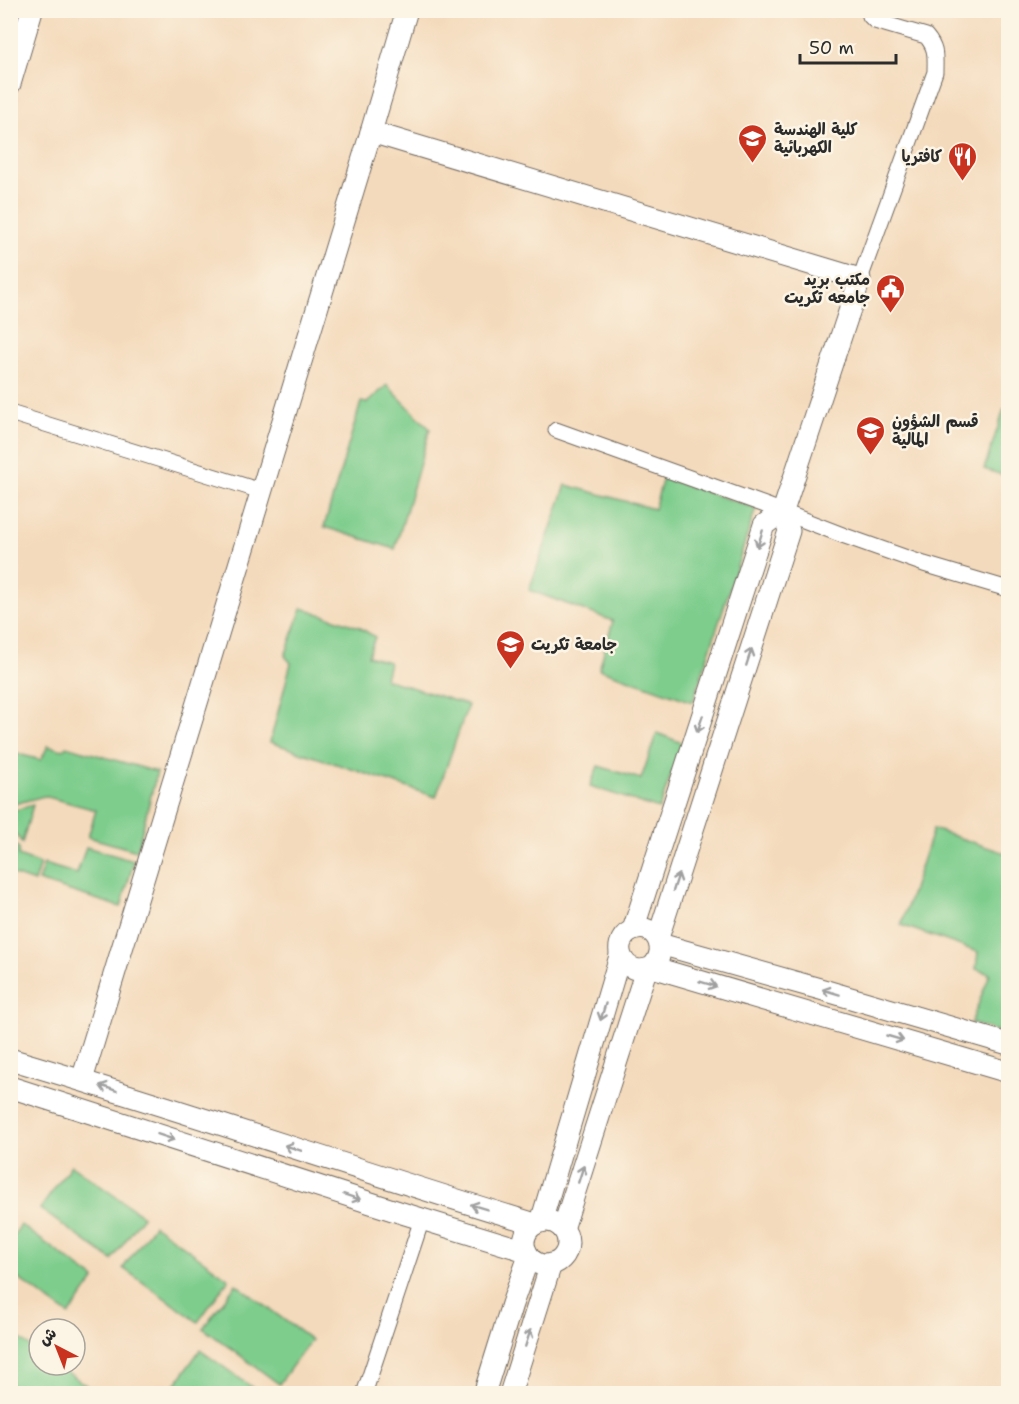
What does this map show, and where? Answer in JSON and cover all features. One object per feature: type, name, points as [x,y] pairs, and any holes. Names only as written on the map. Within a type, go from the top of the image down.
[{"type":"street","points":[[10,84],[32,10]]},
{"type":"street","points":[[82,1080],[407,10]]},
{"type":"street","points":[[659,941],[789,531],[783,511],[860,279],[934,72],[936,51],[926,36],[875,21],[870,16],[869,10]]},
{"type":"street","points":[[371,132],[860,279]]},
{"type":"street","points":[[10,414],[261,491]]},
{"type":"street","points":[[556,430],[924,564],[1008,589]]},
{"type":"street","points":[[633,930],[764,525],[783,511]]},
{"type":"street","points":[[484,1394],[527,1254],[524,1245],[527,1233],[538,1223],[620,956],[621,943],[624,937],[633,930],[647,930],[653,933],[659,941],[660,957],[649,968],[563,1229]]},
{"type":"street","points":[[659,941],[1008,1044]]},
{"type":"street","points":[[620,956],[630,968],[638,970],[649,968],[1008,1072]]},
{"type":"street","points":[[10,1059],[410,1186],[538,1223],[553,1222],[563,1229],[568,1241],[566,1253],[557,1262],[539,1263],[527,1254],[422,1219],[10,1087]]},
{"type":"street","points":[[364,1394],[422,1219]]},
{"type":"street","points":[[510,1394],[551,1264]]},
{"type":"green space","points":[[387,385],[430,429],[395,549],[324,527],[361,402],[367,403]]},
{"type":"green space","points":[[1004,409],[1008,411],[1008,477],[984,469]]},
{"type":"green space","points":[[663,478],[756,508],[693,702],[599,669],[613,621],[529,590],[566,485],[654,509]]},
{"type":"green space","points":[[302,608],[359,627],[375,637],[368,656],[389,662],[385,679],[468,705],[436,797],[270,742],[291,663],[285,656]]},
{"type":"green space","points":[[657,733],[682,743],[659,809],[590,786],[598,766],[641,779]]},
{"type":"green space","points":[[48,746],[63,750],[66,746],[157,772],[137,851],[88,837],[96,810],[44,796],[11,805],[11,752],[41,760]]},
{"type":"green space","points":[[33,805],[22,843],[11,828],[11,811]]},
{"type":"green space","points":[[933,829],[1008,854],[1008,1035],[971,1023],[990,974],[976,969],[978,952],[901,925]]},
{"type":"green space","points":[[11,839],[19,849],[18,856],[40,864],[34,882],[11,874]]},
{"type":"green space","points":[[86,847],[134,861],[121,907],[38,881],[44,864],[77,874]]},
{"type":"green space","points":[[71,1165],[143,1216],[112,1260],[40,1209]]},
{"type":"green space","points":[[21,1225],[95,1279],[69,1315],[11,1273],[11,1239]]},
{"type":"green space","points":[[154,1225],[229,1279],[198,1322],[123,1268]]},
{"type":"green space","points":[[236,1284],[311,1340],[279,1384],[203,1328]]},
{"type":"green space","points":[[11,1332],[27,1344],[27,1377],[74,1377],[97,1393],[11,1393]]},
{"type":"green space","points":[[200,1350],[260,1393],[169,1393]]},
{"type":"place","name":"كلية الهندسة الكهربائية","points":[[753,164]]},
{"type":"place","name":"كافتريا","points":[[963,182]]},
{"type":"place","name":"مكتب بريد جامعه تكريت","points":[[891,314]]},
{"type":"place","name":"قسم الشؤون المالية","points":[[871,456]]},
{"type":"place","name":"جامعة تكريت","points":[[510,670]]}]
